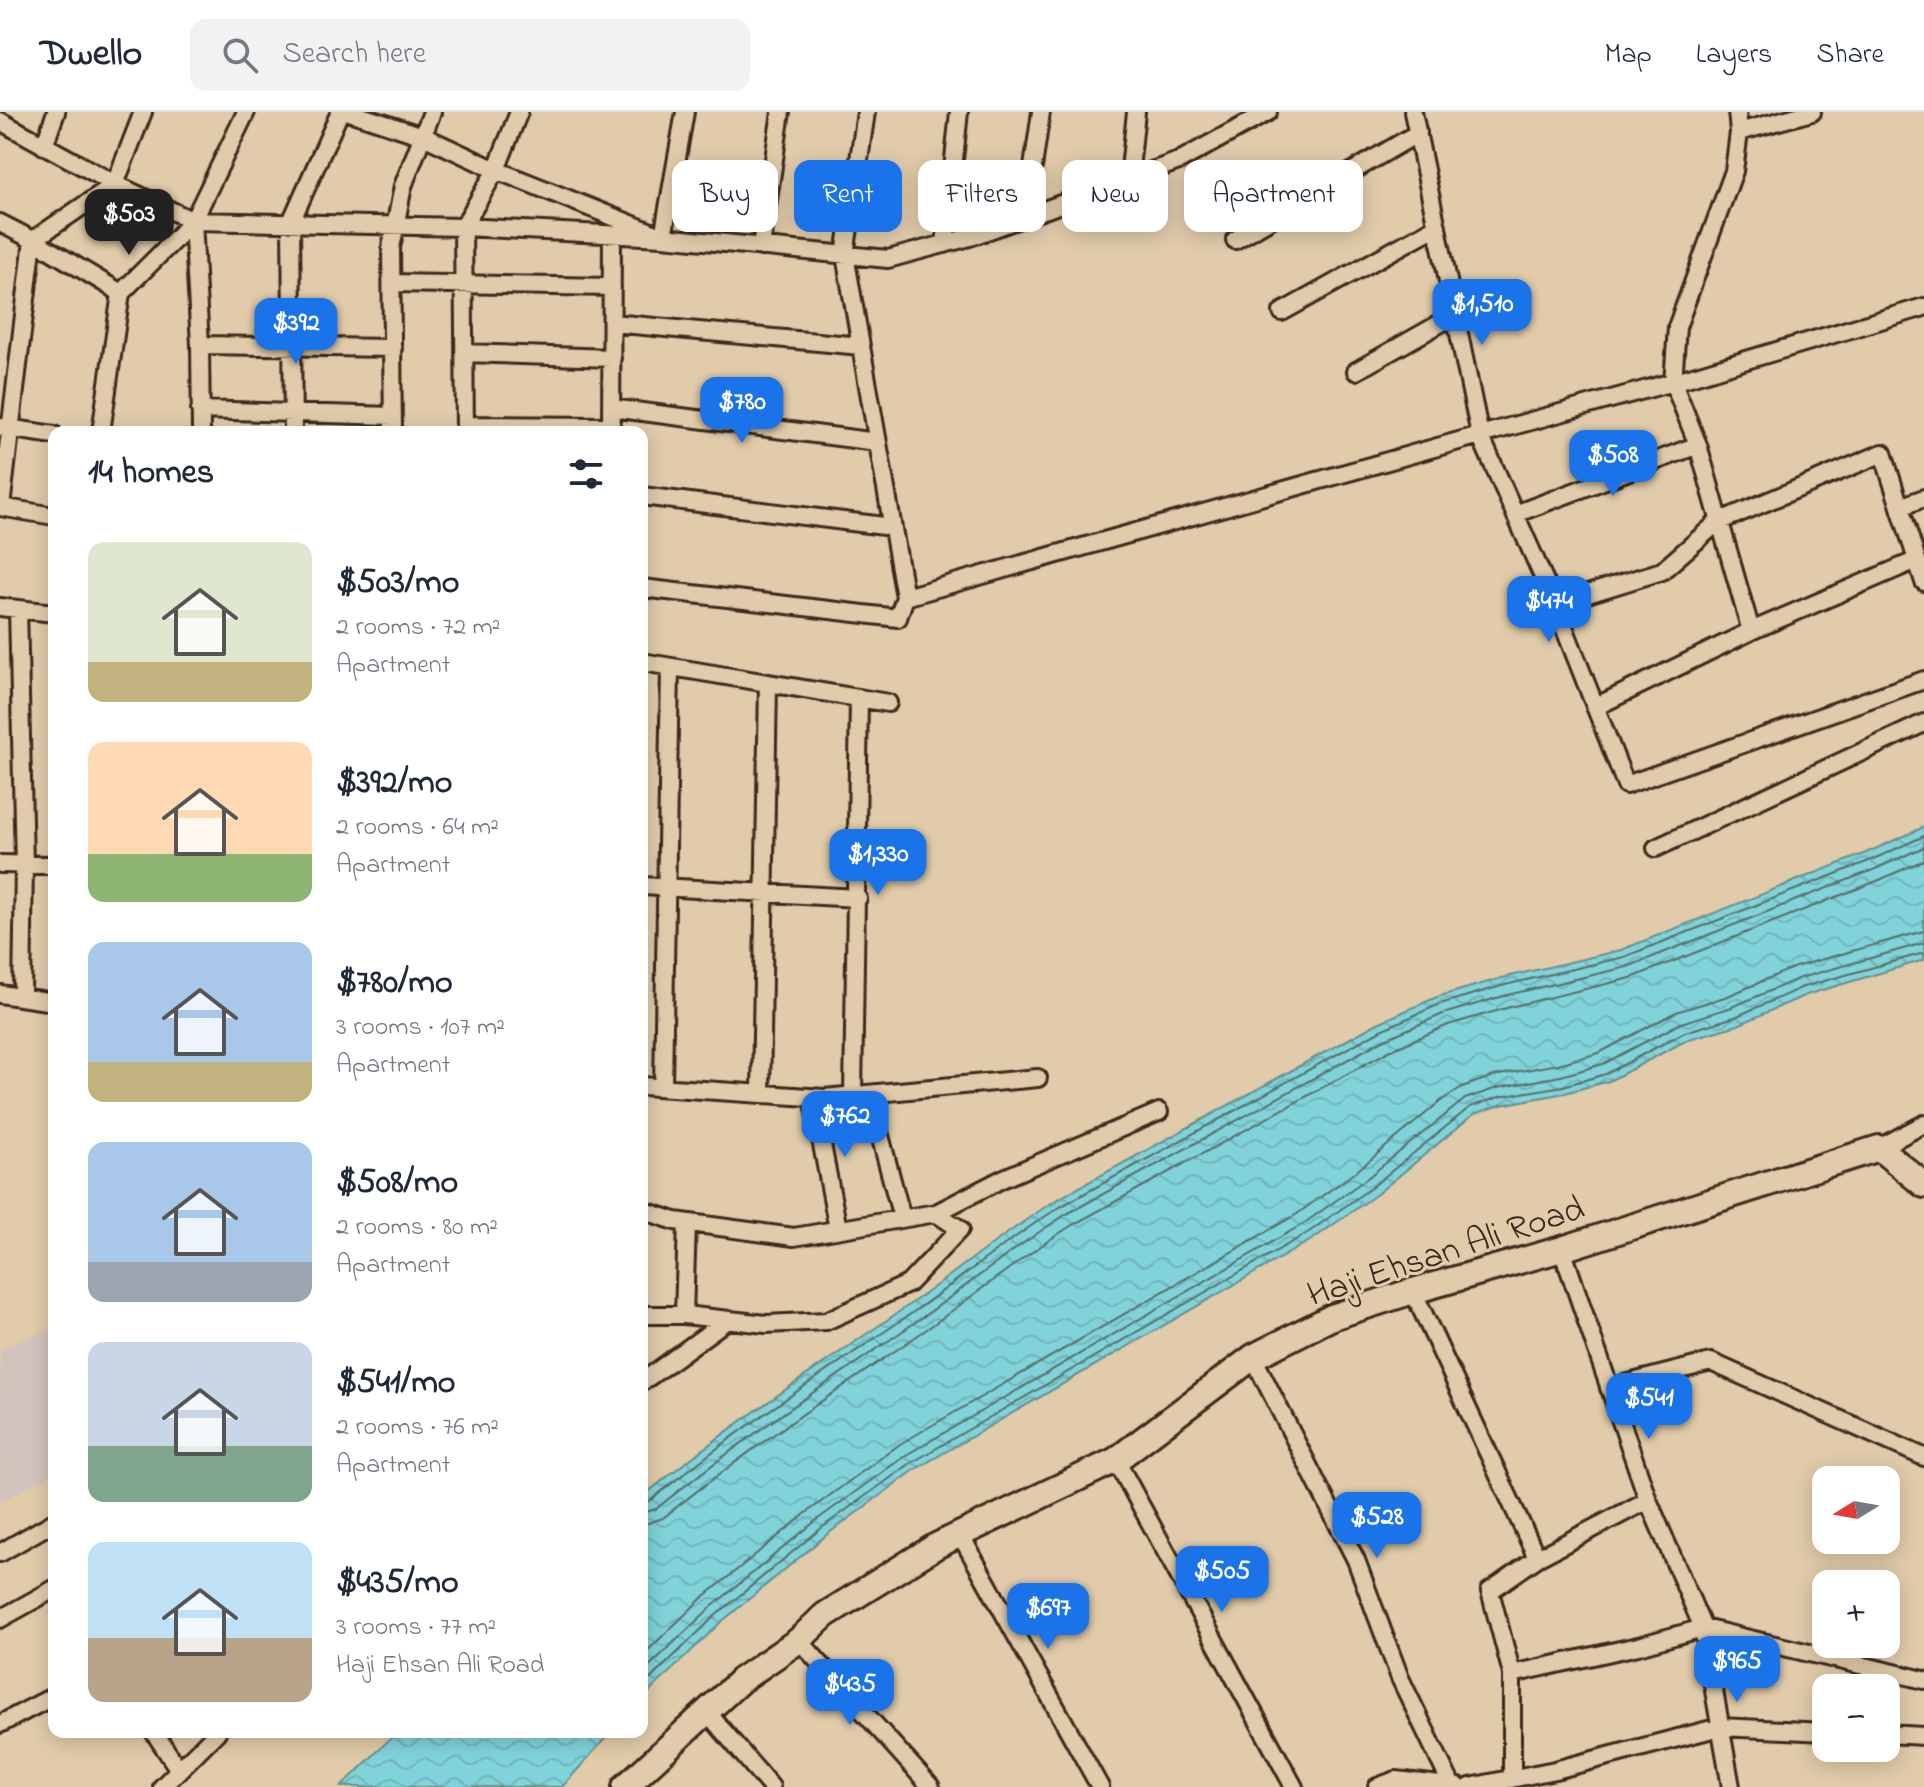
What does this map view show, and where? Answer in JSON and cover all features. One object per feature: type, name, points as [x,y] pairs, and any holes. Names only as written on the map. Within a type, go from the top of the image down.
[{"type":"street","points":[[44,146],[56,112]]},
{"type":"street","points":[[48,515],[1,507],[6,428],[33,240],[115,184],[143,112]]},
{"type":"street","points":[[102,426],[121,293],[193,221],[246,112]]},
{"type":"street","points":[[293,426],[291,222],[340,112]]},
{"type":"street","points":[[349,112],[423,136],[496,170],[663,237]]},
{"type":"street","points":[[200,410],[293,412],[393,424],[391,248],[403,186],[432,112]]},
{"type":"street","points":[[465,426],[463,227],[496,170],[519,112]]},
{"type":"street","points":[[663,237],[685,112]]},
{"type":"street","points":[[761,247],[781,112]]},
{"type":"street","points":[[648,589],[898,618],[905,597],[845,255],[866,112]]},
{"type":"street","points":[[945,244],[959,112]]},
{"type":"street","points":[[1034,160],[1041,112]]},
{"type":"street","points":[[1131,160],[1136,112]]},
{"type":"street","points":[[1168,165],[1268,112]]},
{"type":"street","points":[[1413,112],[1480,435],[1555,604],[1626,785],[1924,680]]},
{"type":"street","points":[[1737,112],[1739,132],[1734,171],[1677,327],[1673,382],[1698,445],[1751,631]]},
{"type":"street","points":[[1739,132],[1812,112]]},
{"type":"street","points":[[0,121],[115,184],[193,221],[463,227],[663,237],[888,259],[980,232]]},
{"type":"street","points":[[1235,240],[1418,133]]},
{"type":"street","points":[[193,221],[201,426]]},
{"type":"street","points":[[0,223],[121,293]]},
{"type":"street","points":[[1282,312],[1437,226]]},
{"type":"street","points":[[611,426],[612,235]]},
{"type":"street","points":[[392,283],[612,287]]},
{"type":"street","points":[[905,597],[1673,382],[1924,307]]},
{"type":"street","points":[[1356,371],[1455,315]]},
{"type":"street","points":[[612,323],[861,346]]},
{"type":"street","points":[[200,345],[393,348]]},
{"type":"street","points":[[464,353],[612,358]]},
{"type":"street","points":[[611,408],[877,442]]},
{"type":"street","points":[[6,428],[48,434]]},
{"type":"street","points":[[1515,514],[1698,445]]},
{"type":"street","points":[[1555,604],[1662,571],[1718,522],[1883,453],[1924,582]]},
{"type":"street","points":[[648,497],[892,527]]},
{"type":"street","points":[[1900,507],[1924,498]]},
{"type":"street","points":[[1595,707],[1751,631],[1917,560]]},
{"type":"street","points":[[0,607],[48,612]]},
{"type":"street","points":[[18,609],[24,864],[22,996]]},
{"type":"street","points":[[648,663],[888,703]]},
{"type":"street","points":[[663,1087],[670,667]]},
{"type":"street","points":[[761,1094],[768,683]]},
{"type":"street","points":[[859,698],[861,1095],[902,1218]]},
{"type":"street","points":[[1656,848],[1924,723]]},
{"type":"street","points":[[0,864],[48,865]]},
{"type":"street","points":[[648,886],[858,898]]},
{"type":"street","points":[[0,994],[48,1001]]},
{"type":"street","points":[[648,1086],[813,1097],[1038,1078]]},
{"type":"street","points":[[813,1097],[838,1229]]},
{"type":"street","points":[[648,1212],[687,1223],[794,1237],[936,1213],[1004,1178],[1159,1112]]},
{"type":"street","points":[[1924,1124],[1879,1148],[1924,1185]]},
{"type":"street","name":"Haji Ehsan Ali Road","points":[[625,1787],[741,1680],[799,1640],[825,1615],[936,1546],[1116,1460],[1253,1357],[1332,1317],[1562,1249],[1879,1148]]},
{"type":"street","points":[[648,1315],[684,1315],[766,1324],[826,1321],[908,1284],[960,1229],[936,1213]]},
{"type":"street","points":[[684,1315],[687,1223]]},
{"type":"street","points":[[1562,1249],[1648,1500],[1703,1628],[1731,1787]]},
{"type":"street","points":[[1413,1291],[1537,1558]]},
{"type":"street","points":[[648,1378],[727,1320]]},
{"type":"street","points":[[1253,1357],[1356,1560],[1400,1678],[1452,1786]]},
{"type":"street","points":[[1609,1388],[1711,1362],[1924,1457]]},
{"type":"street","points":[[1116,1460],[1294,1787]]},
{"type":"street","points":[[1512,1779],[1512,1674],[1490,1591],[1537,1558],[1648,1500]]},
{"type":"street","points":[[0,1553],[48,1525]]},
{"type":"street","points":[[960,1534],[1100,1787]]},
{"type":"street","points":[[0,1619],[48,1592]]},
{"type":"street","points":[[1512,1674],[1703,1628],[1924,1680]]},
{"type":"street","points":[[799,1640],[931,1787]]},
{"type":"street","points":[[0,1724],[48,1699]]},
{"type":"street","points":[[707,1712],[771,1787]]},
{"type":"street","points":[[1470,1787],[1555,1770],[1720,1727],[1812,1731]]},
{"type":"street","points":[[1900,1735],[1924,1736]]},
{"type":"street","points":[[158,1738],[179,1770]]},
{"type":"street","points":[[162,1787],[211,1738]]},
{"type":"street","points":[[1377,1787],[1396,1780],[1458,1787]]},
{"type":"shaded area","points":[[48,1329],[48,1476],[0,1503],[0,1349]]},
{"type":"water","points":[[1924,827],[1924,960],[1806,995],[1738,1025],[1689,1039],[1609,1081],[1474,1114],[1377,1194],[1313,1239],[916,1469],[829,1533],[720,1623],[648,1693],[648,1492],[739,1423],[999,1239],[1056,1200],[1376,1024],[1437,997],[1621,950]]},
{"type":"water","points":[[391,1738],[606,1738],[562,1787],[341,1787]]}]
